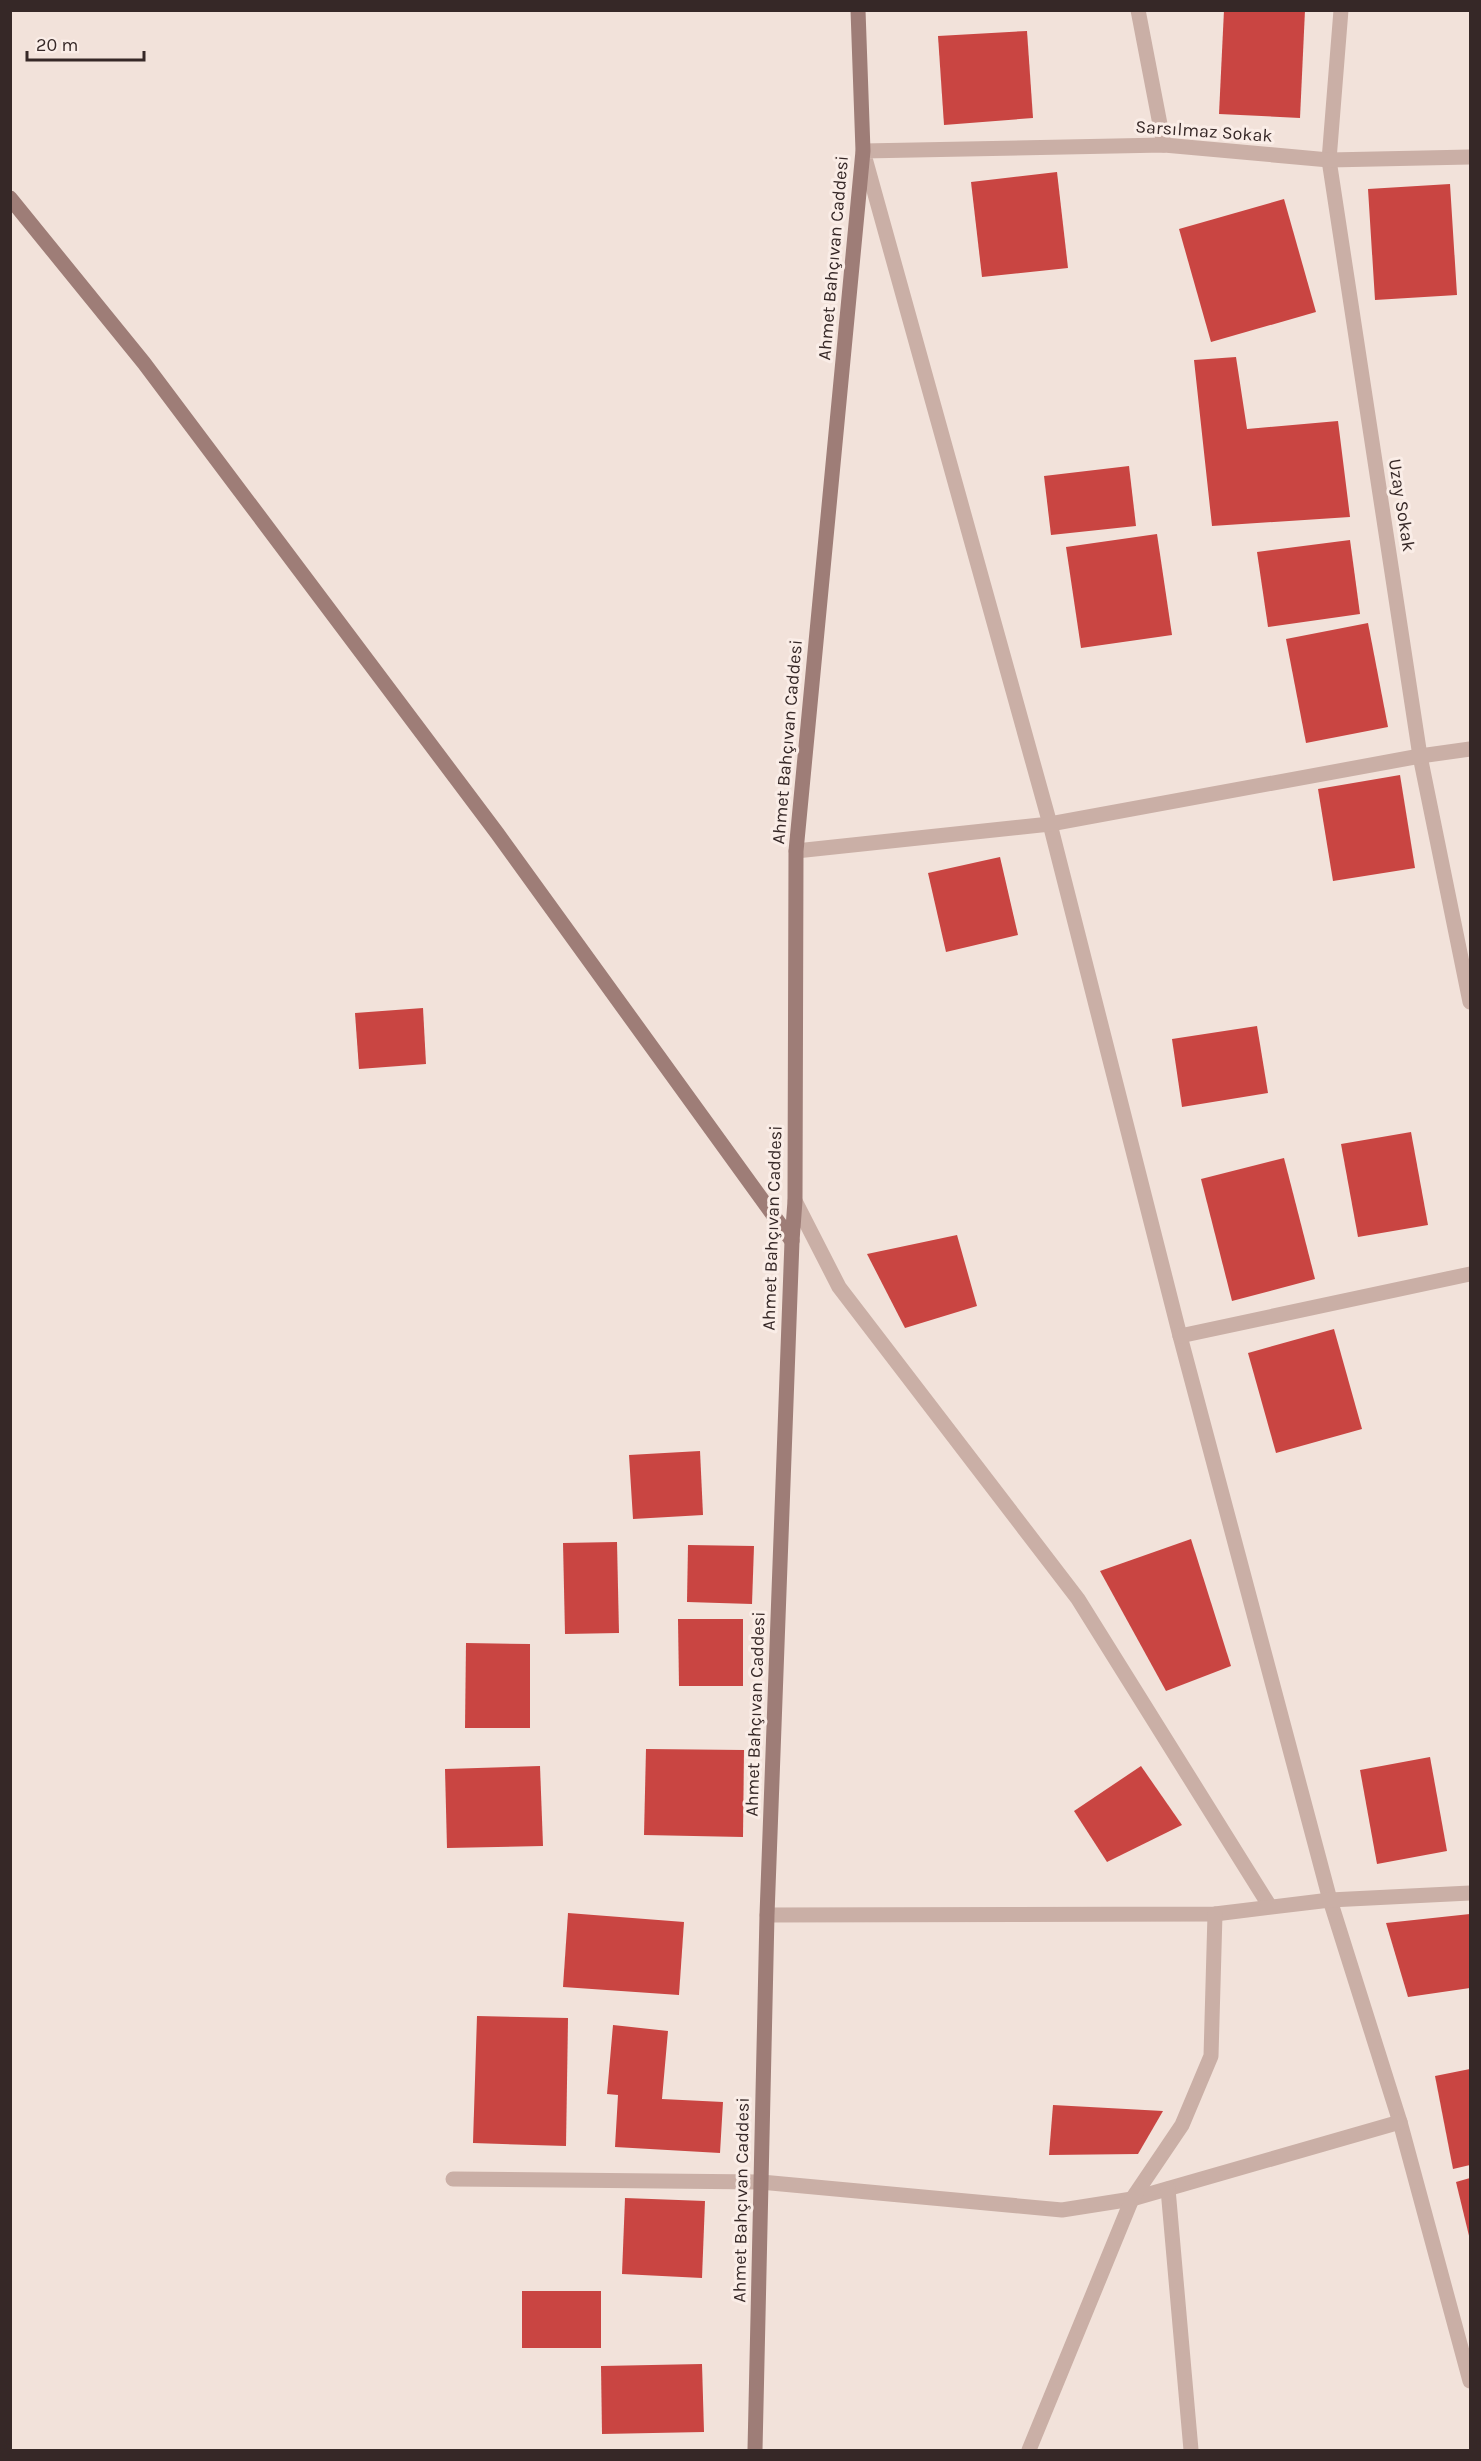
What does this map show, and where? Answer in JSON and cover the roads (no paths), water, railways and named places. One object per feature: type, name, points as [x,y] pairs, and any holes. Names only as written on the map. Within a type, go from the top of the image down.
[{"type":"main road","name":"Ahmet Bahçıvan Caddesi","points":[[755,2451],[767,1915],[795,1201],[796,851],[863,151],[858,10]]},
{"type":"main road","points":[[10,198],[144,363],[497,833],[792,1241]]},
{"type":"street","points":[[1138,10],[1164,145]]},
{"type":"street","name":"Uzay Sokak","points":[[1341,10],[1329,160],[1420,756],[1470,1002]]},
{"type":"street","name":"Sarsılmaz Sokak","points":[[863,151],[1164,145],[1329,160],[1470,157]]},
{"type":"street","points":[[863,151],[1050,824],[1180,1336],[1330,1900],[1400,2122],[1470,2381]]},
{"type":"street","points":[[796,851],[1050,824],[1420,756],[1470,749]]},
{"type":"street","points":[[795,1201],[839,1287],[1078,1599],[1269,1905]]},
{"type":"street","points":[[1180,1336],[1470,1275]]},
{"type":"street","points":[[767,1915],[1215,1914],[1269,1905],[1470,1893]]},
{"type":"street","points":[[1029,2451],[1132,2199],[1182,2125],[1211,2056],[1215,1914]]},
{"type":"street","points":[[453,2179],[761,2182],[1062,2210],[1132,2199],[1400,2122]]},
{"type":"street","points":[[1168,2189],[1191,2451]]}]
